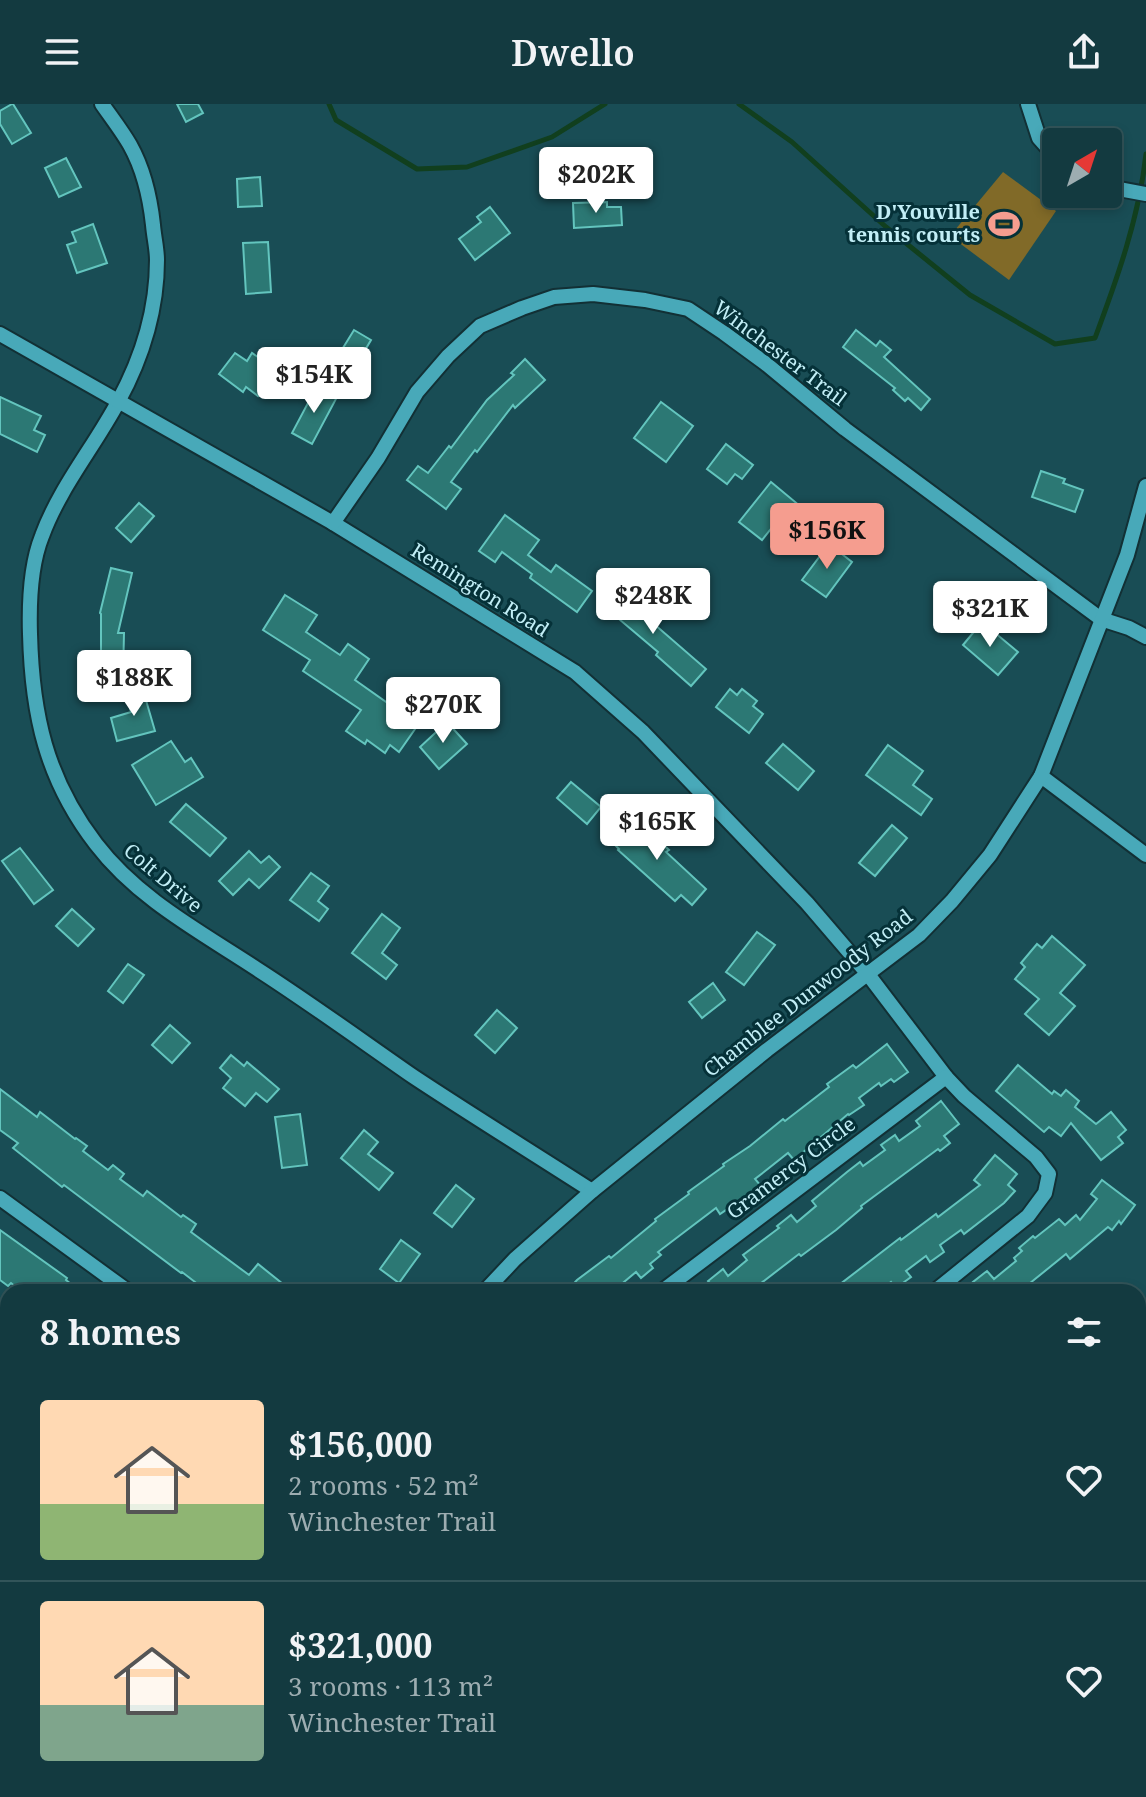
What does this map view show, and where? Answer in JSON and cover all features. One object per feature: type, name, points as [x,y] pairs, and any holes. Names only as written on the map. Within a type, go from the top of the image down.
[{"type":"street","name":"Colt Drive","points":[[102,104],[140,166],[149,194],[157,259],[153,310],[143,348],[119,401],[56,503],[40,539],[34,566],[29,604],[35,705],[55,776],[97,845],[121,872],[163,907],[416,1078],[592,1191]]},
{"type":"street","points":[[1028,104],[1042,141]]},
{"type":"street","points":[[1122,190],[1146,194]]},
{"type":"street","name":"Winchester Trail","points":[[333,523],[378,458],[417,392],[448,356],[480,326],[554,297],[593,294],[645,300],[688,309],[724,333],[845,429],[1101,619],[1146,637]]},
{"type":"street","name":"Remington Road","points":[[0,334],[333,523],[575,672],[643,732],[807,903],[867,973]]},
{"type":"street","name":"Chamblee Dunwoody Road","points":[[492,1284],[592,1191],[767,1050],[919,935],[990,855],[1041,776],[1127,555],[1146,486]]},
{"type":"street","points":[[1041,776],[1146,855]]},
{"type":"street","points":[[867,973],[946,1077],[1036,1157],[1054,1181],[1028,1216],[944,1284]]},
{"type":"street","name":"Gramercy Circle","points":[[672,1284],[946,1077]]},
{"type":"street","points":[[0,1198],[118,1284]]},
{"type":"shaded area","name":"D'Youville tennis courts","points":[[1003,172],[1042,201],[1042,208],[1056,211],[1009,280],[950,236]]},
{"type":"building","points":[[13,104],[31,133],[12,144],[0,124],[0,111]]},
{"type":"building","points":[[177,104],[198,104],[203,113],[186,122]]},
{"type":"building","points":[[66,158],[81,187],[59,197],[45,168]]},
{"type":"building","points":[[260,177],[262,206],[238,207],[237,179]]},
{"type":"building","points":[[607,202],[607,207],[621,207],[622,225],[574,228],[573,203]]},
{"type":"building","points":[[490,207],[510,233],[475,260],[459,239],[481,222],[477,217]]},
{"type":"building","points":[[93,224],[107,263],[77,273],[67,245],[76,242],[72,232]]},
{"type":"building","points":[[268,242],[271,292],[246,294],[243,243]]},
{"type":"building","points":[[354,330],[371,340],[355,367],[338,356]]},
{"type":"building","points":[[856,330],[876,346],[880,341],[891,350],[884,357],[930,399],[921,410],[908,398],[905,401],[893,390],[895,388],[843,347]]},
{"type":"building","points":[[235,353],[247,361],[252,353],[268,364],[260,375],[269,381],[258,396],[246,387],[243,392],[219,374]]},
{"type":"building","points":[[525,359],[545,380],[515,408],[513,405],[477,452],[475,450],[451,482],[461,489],[446,509],[407,480],[418,466],[428,473]]},
{"type":"building","points":[[317,386],[337,397],[312,444],[292,433]]},
{"type":"building","points":[[0,397],[41,416],[34,430],[45,435],[37,452],[0,434]]},
{"type":"building","points":[[661,402],[693,426],[666,462],[634,438]]},
{"type":"building","points":[[726,444],[753,465],[742,479],[735,474],[727,484],[707,469]]},
{"type":"building","points":[[1041,471],[1065,479],[1063,483],[1083,490],[1075,512],[1032,497]]},
{"type":"building","points":[[771,482],[800,506],[788,520],[782,515],[762,540],[739,522]]},
{"type":"building","points":[[139,503],[154,516],[131,542],[116,528]]},
{"type":"building","points":[[505,515],[539,540],[528,555],[551,572],[556,565],[592,591],[577,612],[530,578],[532,574],[502,552],[495,562],[479,551]]},
{"type":"building","points":[[829,544],[852,562],[826,597],[802,580]]},
{"type":"building","points":[[111,568],[132,573],[118,633],[124,633],[123,677],[101,677],[100,613]]},
{"type":"building","points":[[615,587],[706,669],[691,686],[656,655],[658,652],[600,603]]},
{"type":"building","points":[[285,595],[317,615],[306,632],[340,655],[348,644],[369,659],[355,680],[399,711],[410,696],[429,709],[399,752],[390,745],[385,753],[367,740],[365,744],[346,731],[361,710],[303,671],[310,660],[263,630]]},
{"type":"building","points":[[982,622],[1018,652],[998,675],[963,645]]},
{"type":"building","points":[[730,689],[737,695],[742,689],[757,701],[753,706],[763,714],[749,733],[716,707]]},
{"type":"building","points":[[143,690],[155,731],[117,741],[111,718],[131,712],[126,695]]},
{"type":"building","points":[[447,722],[467,744],[439,769],[420,747]]},
{"type":"building","points":[[171,741],[185,762],[191,758],[203,777],[156,805],[132,765]]},
{"type":"building","points":[[783,744],[814,771],[798,790],[766,763]]},
{"type":"building","points":[[888,745],[923,771],[913,785],[932,799],[921,815],[866,775]]},
{"type":"building","points":[[571,782],[601,807],[587,824],[557,798]]},
{"type":"building","points":[[186,804],[226,838],[210,856],[170,822]]},
{"type":"building","points":[[633,817],[706,889],[692,905],[681,895],[675,901],[611,841]]},
{"type":"building","points":[[892,825],[907,838],[875,876],[859,863]]},
{"type":"building","points":[[20,848],[53,890],[34,904],[2,861]]},
{"type":"building","points":[[249,851],[261,863],[269,856],[280,867],[259,888],[249,879],[233,895],[219,881]]},
{"type":"building","points":[[311,873],[329,886],[318,901],[328,909],[319,921],[290,900]]},
{"type":"building","points":[[72,909],[94,929],[78,946],[56,926]]},
{"type":"building","points":[[382,914],[400,928],[382,953],[397,965],[386,979],[352,953]]},
{"type":"building","points":[[757,932],[775,945],[744,985],[726,972]]},
{"type":"building","points":[[1052,936],[1085,965],[1060,993],[1075,1006],[1049,1035],[1025,1014],[1039,999],[1015,979],[1025,967],[1021,963],[1037,944],[1042,948]]},
{"type":"building","points":[[128,964],[144,975],[123,1003],[108,991]]},
{"type":"building","points":[[713,983],[725,1000],[702,1018],[689,1002]]},
{"type":"building","points":[[497,1010],[517,1028],[495,1053],[475,1035]]},
{"type":"building","points":[[170,1025],[190,1043],[172,1063],[152,1045]]},
{"type":"building","points":[[887,1044],[908,1072],[894,1082],[891,1079],[881,1086],[879,1083],[859,1098],[864,1105],[848,1114],[794,1160],[788,1153],[755,1179],[761,1186],[720,1214],[716,1208],[658,1252],[661,1255],[650,1264],[653,1268],[641,1278],[636,1272],[622,1284],[573,1284],[609,1256],[611,1258],[723,1164],[829,1087],[827,1084],[853,1065],[856,1068]]},
{"type":"building","points":[[231,1055],[244,1066],[247,1062],[279,1089],[267,1102],[256,1093],[245,1106],[223,1088],[231,1078],[220,1068]]},
{"type":"building","points":[[1018,1065],[1052,1094],[1054,1091],[1061,1096],[1066,1090],[1079,1101],[1075,1107],[1096,1124],[1111,1112],[1126,1130],[1118,1137],[1123,1143],[1101,1160],[1071,1123],[1061,1136],[1049,1127],[1044,1132],[996,1091]]},
{"type":"building","points":[[0,1089],[37,1117],[40,1112],[87,1146],[83,1151],[108,1170],[113,1165],[124,1174],[120,1179],[143,1196],[147,1191],[181,1217],[183,1215],[196,1224],[191,1232],[249,1275],[258,1264],[283,1284],[198,1284],[64,1185],[62,1187],[13,1148],[18,1143],[0,1130]]},
{"type":"building","points":[[941,1101],[959,1124],[944,1136],[950,1143],[861,1206],[836,1230],[760,1284],[711,1284],[708,1281],[723,1269],[728,1276],[747,1260],[743,1255],[779,1228],[777,1226],[791,1215],[797,1222],[816,1206],[812,1201],[860,1162],[863,1166],[885,1150],[881,1145],[895,1135],[899,1141],[920,1126],[916,1121]]},
{"type":"building","points":[[300,1114],[307,1165],[282,1168],[275,1117]]},
{"type":"building","points":[[364,1130],[378,1142],[368,1154],[393,1173],[379,1190],[341,1158]]},
{"type":"building","points":[[995,1155],[1017,1174],[1008,1185],[1015,1191],[1004,1203],[964,1234],[961,1230],[940,1245],[944,1252],[930,1262],[926,1256],[906,1271],[911,1277],[901,1284],[840,1284],[900,1238],[936,1214],[938,1217],[980,1185],[974,1180]]},
{"type":"building","points":[[1102,1180],[1135,1205],[1121,1224],[1119,1221],[1112,1230],[1108,1227],[1070,1259],[1066,1254],[1029,1284],[973,1282],[987,1271],[994,1279],[1016,1261],[1014,1258],[1022,1251],[1019,1248],[1059,1219],[1065,1225],[1076,1215],[1080,1220],[1097,1199],[1091,1194]]},
{"type":"building","points":[[456,1185],[474,1199],[452,1227],[434,1213]]},
{"type":"building","points":[[0,1230],[71,1284],[5,1284],[0,1280]]},
{"type":"building","points":[[401,1240],[420,1254],[399,1283],[380,1269]]},
{"type":"waterway","points":[[329,104],[336,120],[417,169],[467,167],[552,137],[605,104]]},
{"type":"waterway","points":[[739,104],[792,142],[886,227],[970,295],[1055,344],[1095,338],[1133,225],[1146,154]]},
{"type":"place","name":"D'Youville tennis courts","points":[[1004,224]]}]
